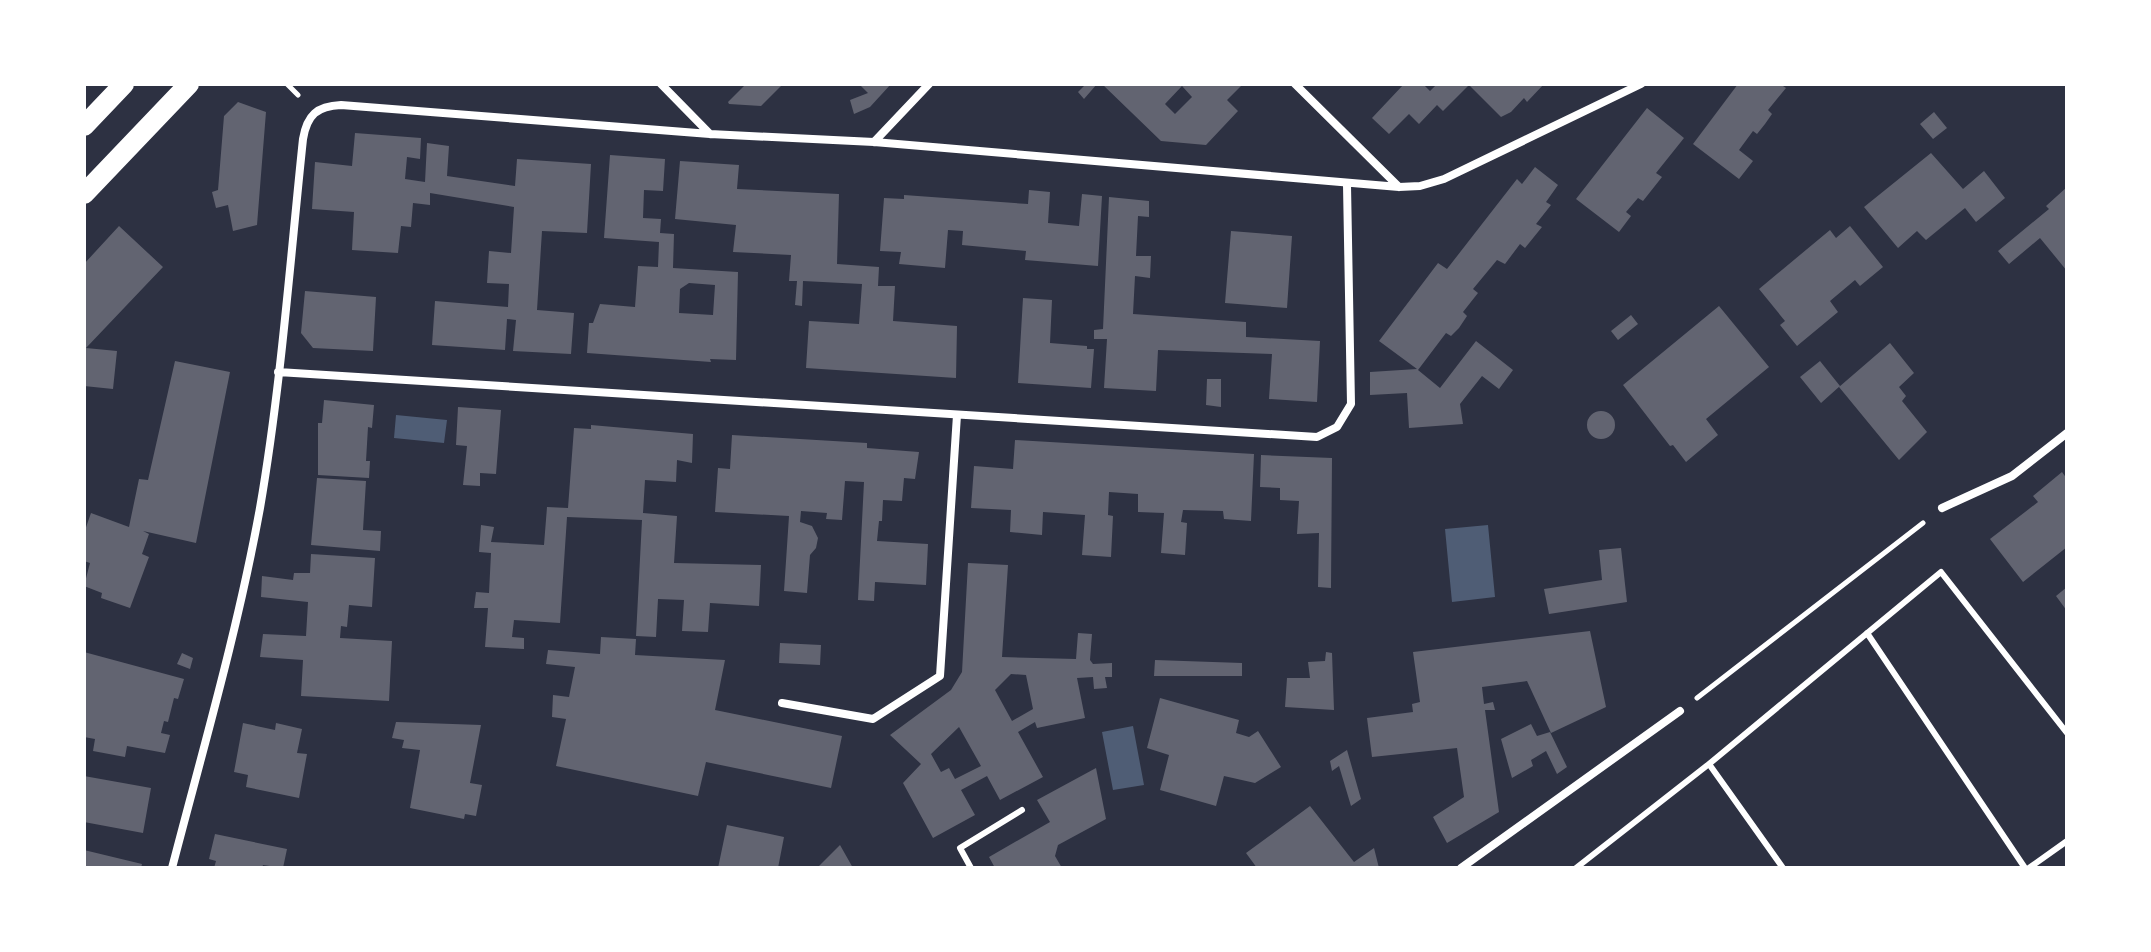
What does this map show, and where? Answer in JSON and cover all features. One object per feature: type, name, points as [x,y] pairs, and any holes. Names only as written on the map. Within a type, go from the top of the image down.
[{"type":"main road","points":[[84,126],[124,84]]},
{"type":"main road","points":[[84,194],[189,84]]},
{"type":"street","points":[[661,84],[710,134]]},
{"type":"street","points":[[874,142],[929,84]]},
{"type":"street","points":[[1295,84],[1399,187]]},
{"type":"street","points":[[172,868],[230,645],[260,507],[303,139],[305,125],[315,112],[328,106],[341,105],[710,134],[874,142],[1347,185],[1399,187],[1420,186],[1444,179],[1641,84]]},
{"type":"street","points":[[278,372],[1317,437],[1337,427],[1351,404],[1347,185]]},
{"type":"street","points":[[782,703],[873,719],[940,676],[957,415]]},
{"type":"street","points":[[1942,508],[2012,476],[2067,433]]},
{"type":"street","points":[[1461,868],[1680,711]]},
{"type":"lane","points":[[1576,868],[1709,764],[1941,572],[2067,733]]},
{"type":"lane","points":[[1867,633],[2027,868],[2067,841]]},
{"type":"lane","points":[[1709,764],[1783,868]]},
{"type":"lane","points":[[971,868],[960,848],[1022,810]]},
{"type":"path","points":[[1680,711],[1942,508]]},
{"type":"water","points":[[396,415],[447,420],[444,443],[394,438]]},
{"type":"water","points":[[1488,525],[1495,597],[1452,602],[1445,529]]},
{"type":"water","points":[[1133,726],[1144,785],[1113,790],[1102,732]]},
{"type":"building","points":[[746,84],[783,84],[761,106],[729,104]]},
{"type":"building","points":[[859,84],[891,84],[870,107],[854,114],[850,100],[868,93]]},
{"type":"building","points":[[1086,84],[1097,84],[1084,99],[1078,92]]},
{"type":"building","points":[[1102,84],[1241,86],[1227,100],[1238,111],[1206,145],[1161,141]],"holes":[[[1182,86],[1192,97],[1175,114],[1165,104]]]},
{"type":"building","points":[[1404,84],[1423,84],[1430,91],[1437,84],[1544,84],[1527,102],[1524,98],[1511,112],[1501,117],[1469,85],[1443,111],[1437,105],[1419,124],[1409,114],[1389,134],[1372,118]]},
{"type":"building","points":[[1738,84],[1780,84],[1786,88],[1768,110],[1772,114],[1765,124],[1757,134],[1753,131],[1739,150],[1753,161],[1739,179],[1693,144]]},
{"type":"building","points":[[238,102],[266,112],[257,225],[233,231],[228,205],[216,208],[212,192],[218,190],[224,116]]},
{"type":"building","points":[[1647,108],[1684,138],[1656,173],[1662,177],[1643,201],[1638,198],[1626,212],[1631,216],[1619,232],[1576,199]]},
{"type":"building","points":[[1934,112],[1947,128],[1933,139],[1920,124]]},
{"type":"building","points":[[355,133],[421,138],[420,159],[407,157],[405,179],[425,182],[427,143],[449,146],[447,176],[515,186],[517,159],[591,164],[587,233],[542,231],[537,310],[574,313],[571,354],[513,351],[516,320],[507,319],[505,350],[432,345],[435,301],[508,307],[509,284],[487,283],[489,251],[511,253],[514,207],[430,193],[430,205],[413,203],[411,227],[401,226],[398,253],[352,250],[354,212],[312,209],[315,162],[352,166]]},
{"type":"building","points":[[1931,153],[1963,189],[1984,171],[2005,198],[1976,222],[1965,208],[1926,240],[1917,231],[1898,248],[1864,207]]},
{"type":"building","points":[[610,155],[665,159],[663,191],[644,190],[643,218],[661,219],[660,233],[674,234],[673,268],[738,272],[736,360],[710,359],[711,362],[587,353],[589,323],[593,323],[600,304],[635,307],[638,266],[658,267],[659,242],[604,238]],"holes":[[[689,283],[715,285],[713,315],[679,313],[680,289]]]},
{"type":"building","points":[[680,161],[739,165],[737,189],[839,194],[837,264],[879,267],[878,286],[895,286],[893,321],[957,326],[956,378],[806,368],[809,321],[859,324],[862,284],[803,281],[802,306],[795,305],[797,281],[789,281],[791,255],[733,252],[736,225],[675,219]]},
{"type":"building","points":[[1535,167],[1558,185],[1546,202],[1551,205],[1536,224],[1542,227],[1525,248],[1520,244],[1505,264],[1497,260],[1473,289],[1478,293],[1463,312],[1467,316],[1459,328],[1451,336],[1446,333],[1418,370],[1440,388],[1476,341],[1513,370],[1499,389],[1482,376],[1460,404],[1463,424],[1409,428],[1407,393],[1370,395],[1370,372],[1417,369],[1379,341],[1438,263],[1447,269],[1517,179],[1522,184]]},
{"type":"building","points":[[2067,187],[2067,271],[2040,238],[2009,264],[1998,251],[2049,209],[2046,206]]},
{"type":"building","points":[[1029,190],[1050,192],[1048,223],[1079,226],[1082,194],[1102,196],[1098,266],[1025,260],[1026,251],[962,245],[963,231],[948,230],[945,268],[899,264],[901,252],[880,251],[884,198],[904,199],[904,195],[1028,204]]},
{"type":"building","points":[[1109,197],[1149,201],[1149,217],[1138,216],[1136,256],[1151,256],[1150,278],[1135,276],[1133,314],[1246,322],[1246,337],[1320,341],[1317,402],[1269,399],[1272,354],[1158,350],[1156,391],[1104,388],[1107,339],[1094,339],[1094,330],[1103,329]]},
{"type":"building","points":[[119,226],[163,267],[86,348],[117,351],[113,389],[84,386],[84,264]]},
{"type":"building","points":[[1850,226],[1883,267],[1860,286],[1855,280],[1830,301],[1838,312],[1797,346],[1780,325],[1785,321],[1759,289],[1830,230],[1836,238]]},
{"type":"building","points":[[1231,231],[1292,236],[1287,308],[1225,303]]},
{"type":"building","points":[[305,291],[376,297],[373,351],[313,348],[301,333]]},
{"type":"building","points":[[1023,298],[1052,300],[1050,343],[1094,349],[1091,388],[1018,383]]},
{"type":"building","points":[[1719,306],[1769,367],[1706,419],[1718,435],[1686,462],[1623,385]]},
{"type":"building","points":[[1631,315],[1638,324],[1618,340],[1611,331]]},
{"type":"building","points":[[1890,343],[1914,373],[1899,387],[1906,396],[1902,401],[1927,432],[1899,460],[1839,387]]},
{"type":"building","points":[[175,361],[230,372],[196,543],[143,531],[149,534],[142,554],[149,557],[130,608],[101,598],[102,593],[84,586],[90,563],[84,561],[84,533],[91,513],[129,527],[139,479],[148,480]]},
{"type":"building","points":[[1820,361],[1840,386],[1821,403],[1800,377]]},
{"type":"building","points":[[1207,379],[1221,379],[1221,407],[1206,405]]},
{"type":"building","points":[[324,400],[374,405],[372,428],[368,427],[366,461],[370,461],[369,478],[318,475],[318,423],[322,423]]},
{"type":"building","points":[[458,407],[501,410],[496,474],[480,473],[480,486],[463,485],[467,446],[456,445]]},
{"type":"building","points":[[1601,411],[1611,415],[1615,425],[1611,435],[1601,439],[1591,435],[1587,425],[1591,415]]},
{"type":"building","points":[[591,425],[693,434],[692,463],[677,460],[676,482],[645,480],[643,513],[677,516],[674,563],[761,565],[759,606],[710,603],[708,632],[682,631],[684,600],[658,599],[656,637],[636,636],[642,520],[567,517],[560,623],[514,620],[512,637],[524,638],[524,649],[485,647],[488,608],[474,608],[476,592],[489,593],[491,553],[479,552],[481,525],[494,527],[491,542],[544,545],[547,507],[568,508],[574,428],[591,429]]},
{"type":"building","points":[[732,435],[867,443],[867,448],[919,452],[915,479],[904,478],[902,501],[883,500],[877,541],[928,544],[926,585],[875,582],[874,601],[858,600],[864,482],[845,481],[842,520],[826,519],[827,513],[801,511],[800,522],[812,526],[818,538],[816,548],[810,555],[807,593],[784,591],[789,516],[715,512],[718,468],[730,469]]},
{"type":"building","points":[[1015,440],[1254,454],[1251,521],[1224,519],[1223,511],[1183,510],[1181,522],[1187,523],[1185,555],[1161,553],[1164,513],[1138,512],[1138,494],[1109,492],[1108,515],[1113,516],[1111,557],[1082,555],[1085,515],[1043,512],[1042,535],[1010,532],[1011,510],[971,508],[974,466],[1013,469]]},
{"type":"building","points":[[1261,455],[1332,458],[1331,588],[1318,587],[1319,533],[1297,534],[1299,501],[1280,500],[1280,488],[1260,487]]},
{"type":"building","points":[[2062,472],[2067,479],[2067,547],[2023,582],[1990,539],[2038,502],[2033,496]]},
{"type":"building","points":[[317,478],[366,481],[363,530],[381,531],[380,551],[311,545]]},
{"type":"building","points":[[1621,548],[1627,602],[1549,614],[1544,589],[1602,580],[1599,550]]},
{"type":"building","points":[[311,554],[375,558],[372,607],[349,605],[347,627],[341,626],[340,638],[392,641],[389,701],[301,696],[303,660],[260,657],[263,634],[306,636],[308,602],[261,597],[262,576],[293,580],[294,573],[310,573]]},
{"type":"building","points":[[968,563],[1008,565],[1002,657],[1076,659],[1078,633],[1092,634],[1090,660],[1093,664],[1112,663],[1112,677],[1105,677],[1107,688],[1094,689],[1093,677],[1077,678],[1085,718],[1037,728],[1035,722],[1018,732],[1043,777],[1000,800],[987,776],[961,790],[975,815],[933,838],[903,783],[921,764],[890,735],[951,690],[962,672]],"holes":[[[1011,674],[1026,675],[1033,709],[1012,721],[995,690]],[[959,727],[981,766],[955,779],[949,768],[941,772],[931,754]]]},
{"type":"building","points":[[2067,587],[2067,611],[2056,596]]},
{"type":"building","points":[[1590,631],[1606,707],[1551,733],[1527,681],[1482,687],[1484,704],[1493,702],[1495,710],[1485,710],[1499,812],[1447,843],[1433,817],[1464,797],[1457,748],[1372,757],[1367,718],[1413,712],[1412,704],[1420,702],[1413,652]]},
{"type":"building","points":[[601,637],[636,639],[635,655],[725,660],[715,710],[842,736],[831,788],[706,762],[698,796],[556,766],[566,719],[552,717],[553,695],[569,697],[575,667],[546,664],[548,650],[600,654]]},
{"type":"building","points":[[780,643],[821,645],[820,665],[779,663]]},
{"type":"building","points":[[84,652],[184,679],[178,699],[174,698],[168,722],[164,721],[161,733],[170,735],[165,753],[127,746],[125,757],[93,751],[95,739],[84,737]]},
{"type":"building","points":[[1326,652],[1332,653],[1334,710],[1285,707],[1287,678],[1310,678],[1308,662],[1325,661]]},
{"type":"building","points":[[182,653],[193,658],[190,669],[177,664]]},
{"type":"building","points":[[1155,660],[1242,663],[1242,676],[1154,676]]},
{"type":"building","points":[[1160,698],[1239,720],[1236,733],[1249,737],[1258,731],[1281,767],[1255,783],[1224,776],[1216,806],[1160,790],[1169,755],[1147,748]]},
{"type":"building","points":[[396,722],[481,725],[470,783],[482,785],[476,816],[465,814],[464,819],[410,808],[420,750],[402,748],[404,740],[392,738]]},
{"type":"building","points":[[243,723],[275,730],[276,723],[302,729],[297,753],[307,754],[299,798],[246,787],[248,775],[234,772]]},
{"type":"building","points":[[1531,724],[1537,736],[1550,732],[1567,767],[1557,774],[1546,751],[1531,760],[1533,766],[1512,778],[1501,739]]},
{"type":"building","points":[[1347,750],[1361,799],[1351,806],[1339,766],[1332,771],[1330,761]]},
{"type":"building","points":[[1096,768],[1106,819],[1058,845],[1055,856],[1062,868],[995,868],[989,857],[1050,822],[1037,800]]},
{"type":"building","points":[[84,776],[151,788],[143,833],[84,822]]},
{"type":"building","points":[[1310,806],[1354,862],[1374,848],[1379,868],[1257,868],[1246,853]]},
{"type":"building","points":[[727,825],[784,837],[778,868],[718,868]]},
{"type":"building","points":[[215,834],[287,849],[283,868],[263,865],[262,868],[214,868],[216,861],[209,859]]},
{"type":"building","points":[[840,845],[853,868],[817,868]]},
{"type":"building","points":[[84,850],[142,864],[141,868],[84,868]]}]
